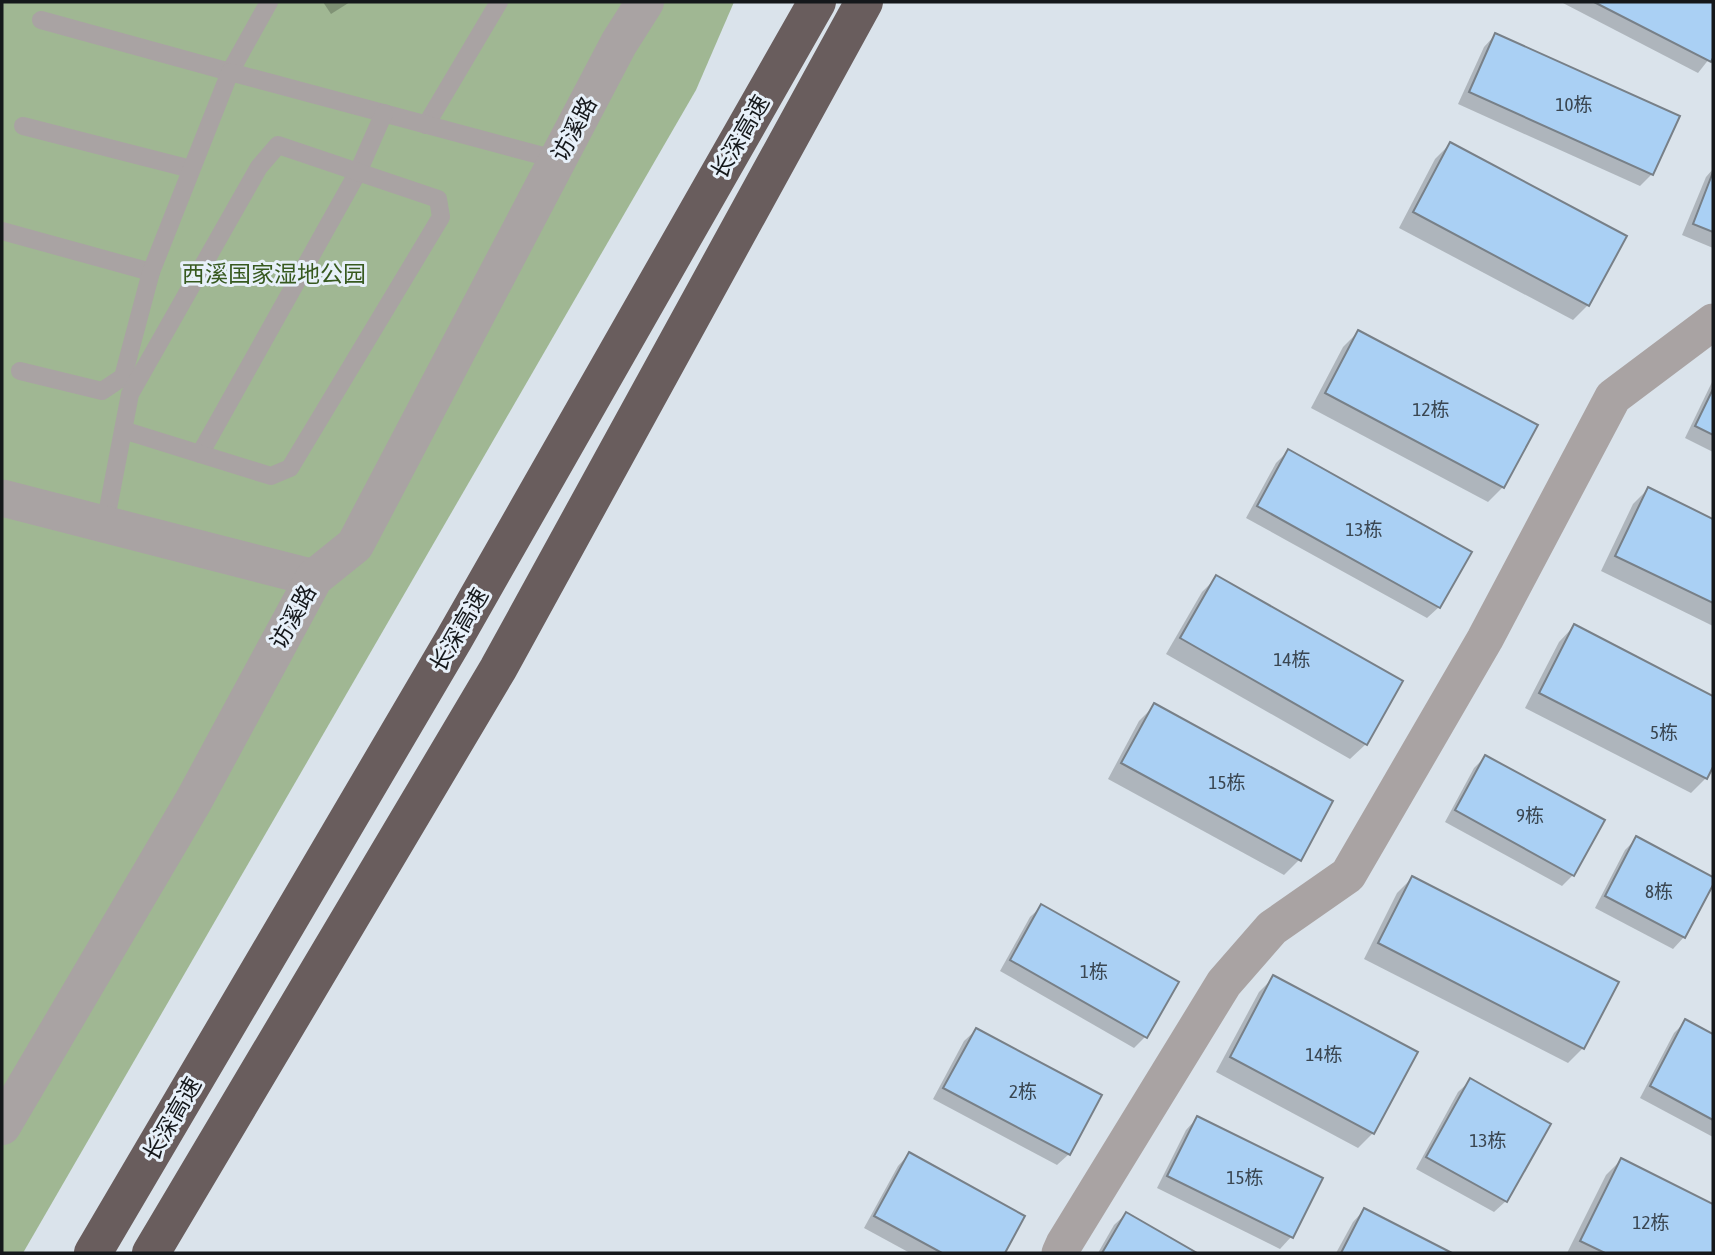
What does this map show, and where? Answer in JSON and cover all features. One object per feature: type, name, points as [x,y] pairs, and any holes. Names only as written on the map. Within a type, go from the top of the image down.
[{"type":"highway","name":"长深高速","points":[[93,1253],[454,639],[817,2]]},
{"type":"highway","name":"长深高速","points":[[151,1253],[498,669],[864,2]]},
{"type":"street","name":"访溪路","points":[[2,1126],[194,800],[314,578],[355,545],[619,43],[645,2]]},
{"type":"street","points":[[1060,1253],[1224,983],[1272,928],[1348,874],[1485,639],[1613,397],[1713,323]]},
{"type":"street","points":[[2,498],[314,578]]},
{"type":"lane","points":[[20,371],[103,391],[123,377],[151,272],[191,169],[230,72],[269,2]]},
{"type":"lane","points":[[426,125],[499,2]]},
{"type":"lane","points":[[41,20],[558,160]]},
{"type":"lane","points":[[200,454],[358,172],[384,113]]},
{"type":"lane","points":[[23,126],[191,169]]},
{"type":"lane","points":[[105,524],[123,430],[130,394],[259,167],[278,145],[438,200],[441,217],[290,468],[271,476],[123,430]]},
{"type":"lane","points":[[2,231],[151,272]]},
{"type":"green space","name":"西溪国家湿地公园","points":[[2,2],[734,2],[696,90],[23,1253],[2,1253]]},
{"type":"building","points":[[1594,2],[1713,2],[1713,58],[1711,62]]},
{"type":"building","points":[[1495,33],[1680,116],[1653,175],[1469,92]]},
{"type":"building","points":[[1450,142],[1627,236],[1589,306],[1413,212]]},
{"type":"building","points":[[1713,172],[1713,232],[1693,224]]},
{"type":"building","points":[[1358,330],[1538,425],[1504,488],[1325,393]]},
{"type":"building","points":[[1713,389],[1713,435],[1695,426]]},
{"type":"building","points":[[1288,449],[1472,552],[1440,608],[1257,506]]},
{"type":"building","points":[[1648,487],[1713,519],[1713,603],[1615,556]]},
{"type":"building","points":[[1216,575],[1403,681],[1367,745],[1180,638]]},
{"type":"building","points":[[1574,624],[1713,696],[1713,767],[1707,779],[1539,693]]},
{"type":"building","points":[[1154,703],[1333,801],[1301,861],[1121,763]]},
{"type":"building","points":[[1485,755],[1605,820],[1574,876],[1455,810]]},
{"type":"building","points":[[1636,836],[1713,877],[1713,885],[1685,938],[1605,896]]},
{"type":"building","points":[[1412,876],[1619,982],[1584,1049],[1378,943]]},
{"type":"building","points":[[1041,904],[1179,982],[1147,1038],[1010,960]]},
{"type":"building","points":[[1273,975],[1418,1052],[1374,1134],[1230,1057]]},
{"type":"building","points":[[1685,1019],[1713,1034],[1713,1120],[1650,1086]]},
{"type":"building","points":[[976,1028],[1102,1095],[1070,1155],[943,1088]]},
{"type":"building","points":[[1470,1078],[1551,1124],[1507,1202],[1426,1157]]},
{"type":"building","points":[[1197,1116],[1323,1178],[1293,1238],[1167,1176]]},
{"type":"building","points":[[909,1152],[1025,1216],[1005,1253],[942,1253],[874,1216]]},
{"type":"building","points":[[1621,1158],[1713,1204],[1713,1253],[1605,1253],[1580,1241]]},
{"type":"building","points":[[1364,1208],[1452,1253],[1341,1253]]},
{"type":"building","points":[[1126,1212],[1197,1253],[1102,1253]]}]
